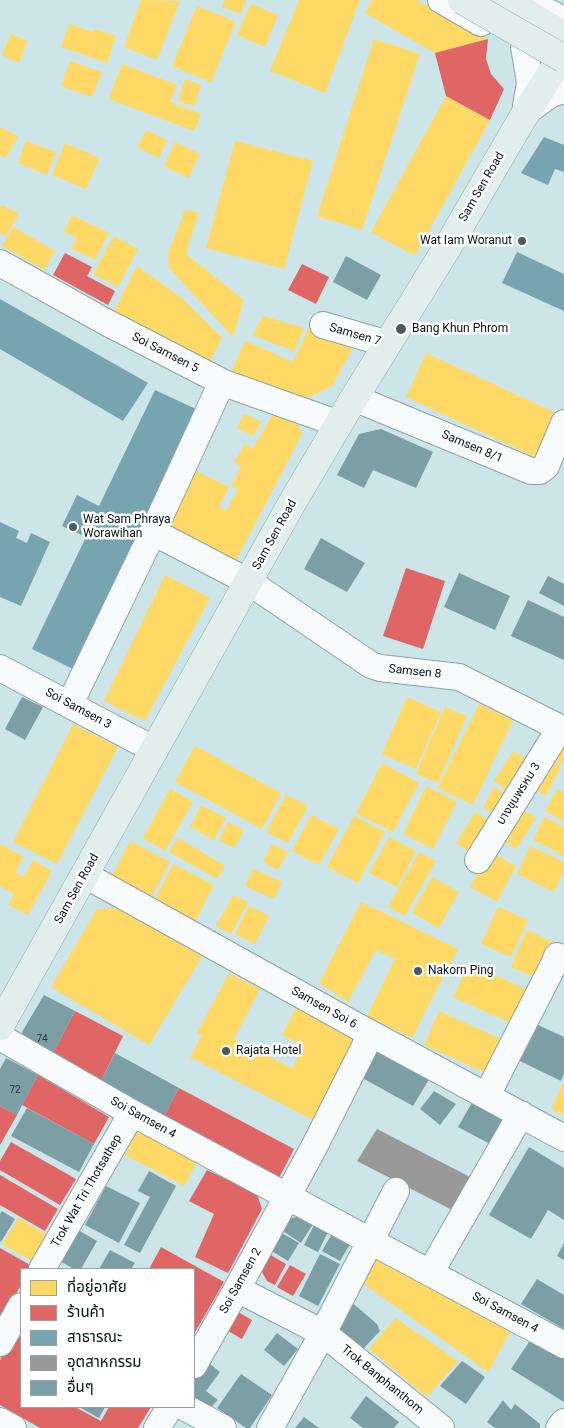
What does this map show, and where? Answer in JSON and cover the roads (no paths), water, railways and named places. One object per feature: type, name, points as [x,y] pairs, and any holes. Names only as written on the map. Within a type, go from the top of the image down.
[{"type":"main road","points":[[462,0],[562,62]]},
{"type":"main road","points":[[505,0],[564,36]]},
{"type":"main road","name":"Sam Sen Road","points":[[0,1026],[292,503],[354,398],[447,248],[525,113],[562,62]]},
{"type":"street","points":[[441,0],[524,47],[562,62]]},
{"type":"street","points":[[539,1],[564,20]]},
{"type":"street","points":[[524,47],[530,82],[525,113]]},
{"type":"street","points":[[525,113],[551,94],[564,90]]},
{"type":"street","name":"Soi Samsen 5","points":[[0,263],[104,321],[222,382],[339,424]]},
{"type":"street","name":"Samsen 7","points":[[323,325],[388,344]]},
{"type":"street","points":[[70,704],[153,532],[222,382]]},
{"type":"street","name":"Samsen 8/1","points":[[354,398],[531,471],[540,471],[546,466],[564,424]]},
{"type":"street","name":"Samsen 8","points":[[153,532],[249,582],[371,665],[380,668],[459,677],[562,729]]},
{"type":"street","name":"Soi Samsen 3","points":[[0,668],[155,750]]},
{"type":"street","name":"บางขุนพรหม 3","points":[[478,860],[562,729]]},
{"type":"street","name":"Samsen Soi 6","points":[[85,875],[371,1034],[564,1138]]},
{"type":"street","points":[[487,1095],[553,966],[556,956]]},
{"type":"street","points":[[287,1196],[371,1034]]},
{"type":"street","name":"Soi Samsen 4","points":[[0,1037],[132,1113],[564,1345]]},
{"type":"street","name":"Trok Wat Tri Thotsathep","points":[[43,1268],[132,1113]]},
{"type":"street","points":[[430,1273],[521,1114]]},
{"type":"street","points":[[270,1428],[323,1333],[396,1191]]},
{"type":"street","name":"Soi Samsen 2","points":[[195,1363],[287,1196]]},
{"type":"street","name":"Trok Banphanthom","points":[[237,1289],[323,1333],[441,1428]]},
{"type":"street","points":[[0,1343],[20,1308]]},
{"type":"street","points":[[157,1428],[169,1408]]},
{"type":"street","points":[[186,1408],[223,1428]]},
{"type":"street","points":[[0,1421],[13,1428]]},
{"type":"street","points":[[559,1428],[564,1422]]},
{"type":"place","name":"Wat Iam Woranut","points":[[522,241]]},
{"type":"place","name":"Bang Khun Phrom","points":[[401,329]]},
{"type":"place","name":"Wat Sam Phraya Worawihan","points":[[73,527]]},
{"type":"place","name":"Nakorn Ping","points":[[418,971]]},
{"type":"place","name":"Rajata Hotel","points":[[226,1051]]}]
